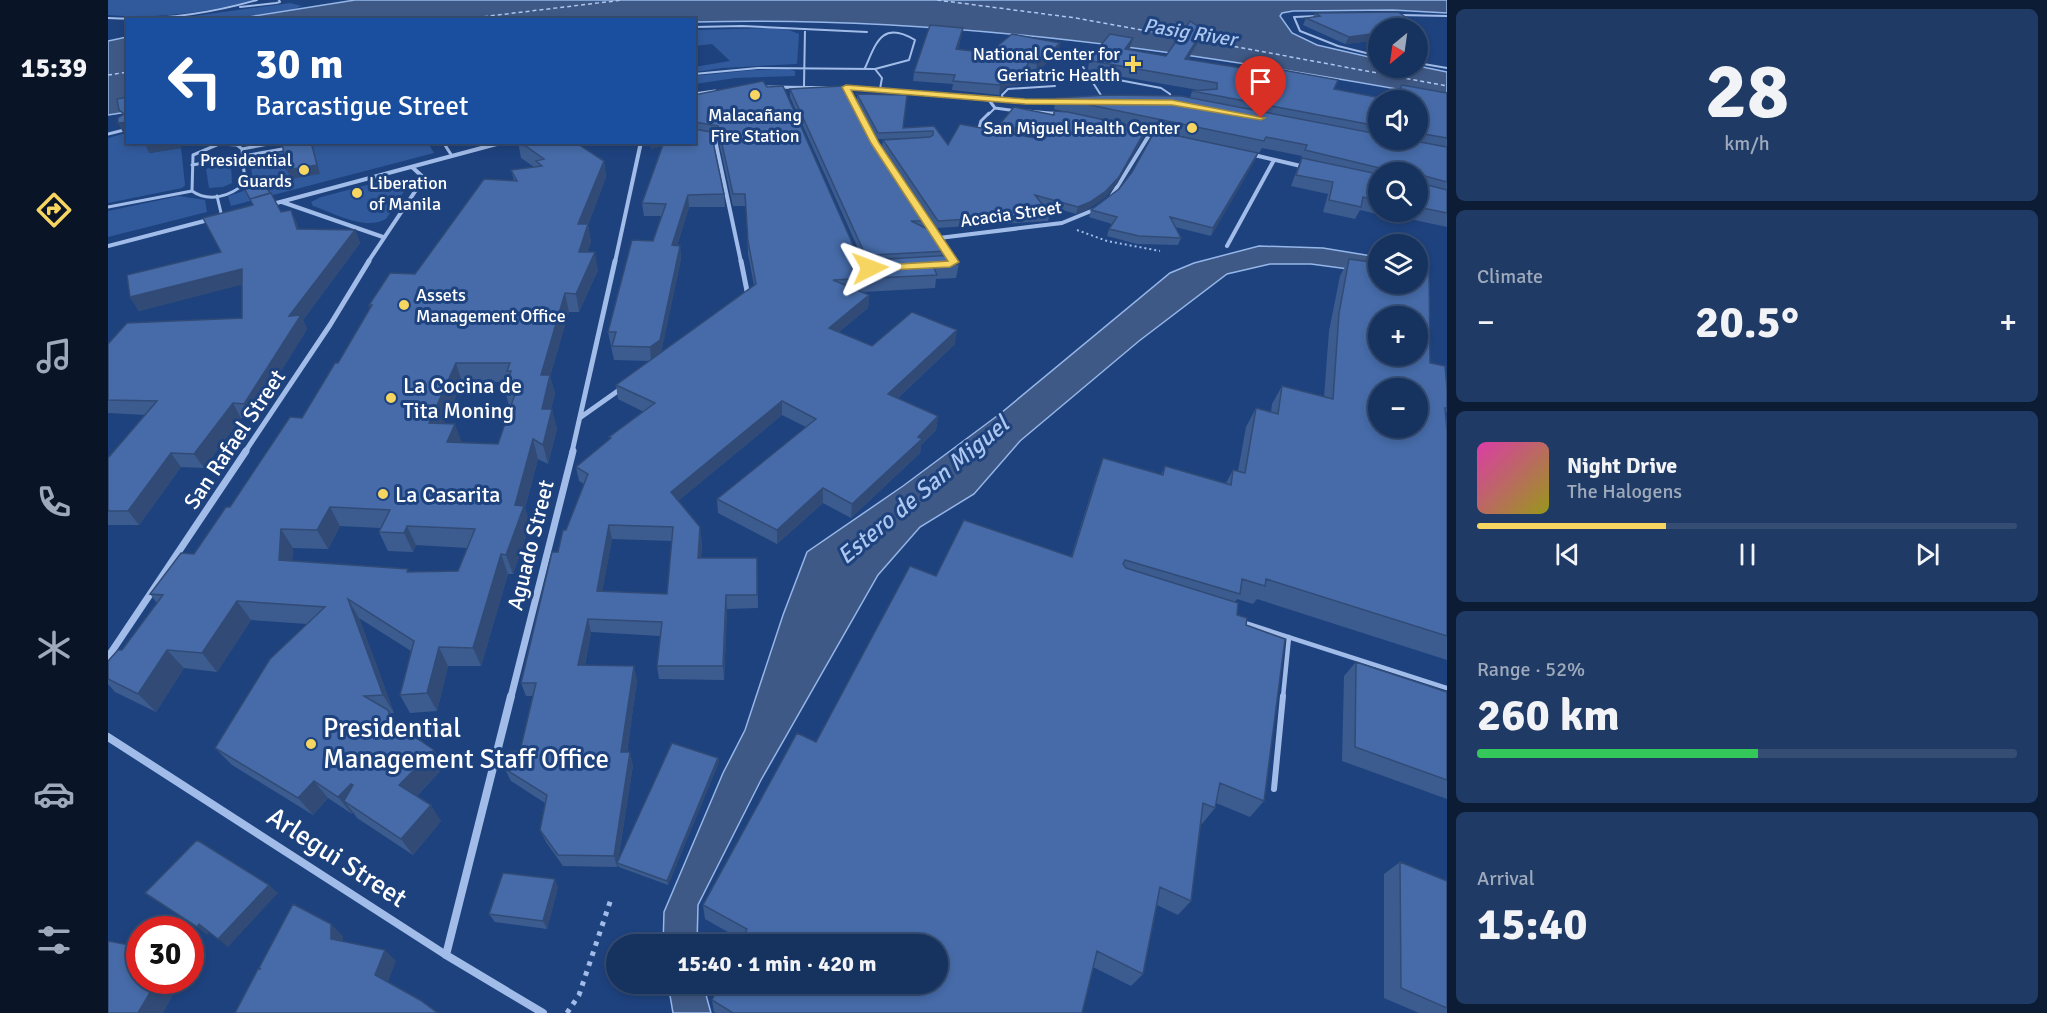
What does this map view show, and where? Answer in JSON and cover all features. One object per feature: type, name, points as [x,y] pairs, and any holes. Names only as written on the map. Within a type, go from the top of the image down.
[{"type":"street","points":[[757,87],[785,89],[804,86],[846,87],[989,100],[1070,102]]},
{"type":"street","points":[[846,87],[881,152]]},
{"type":"street","points":[[696,94],[722,90]]},
{"type":"street","points":[[989,100],[995,108],[1067,115]]},
{"type":"street","points":[[1094,102],[1105,102]]},
{"type":"street","points":[[1163,102],[1178,103]]},
{"type":"street","points":[[1130,127],[1162,134]]},
{"type":"street","name":"Acacia Street","points":[[939,238],[1062,223],[1089,214],[1108,200],[1151,132]]},
{"type":"street","points":[[696,137],[715,140],[747,291],[746,299],[741,303]]},
{"type":"street","points":[[261,207],[497,144]]},
{"type":"street","name":"Aguado Street","points":[[446,954],[581,417],[641,144]]},
{"type":"street","points":[[1240,152],[1309,168]]},
{"type":"street","points":[[1227,246],[1274,160]]},
{"type":"street","name":"San Rafael Street","points":[[108,657],[330,325],[384,237],[424,178],[412,167]]},
{"type":"street","points":[[281,202],[384,237]]},
{"type":"street","points":[[108,246],[232,214]]},
{"type":"street","points":[[924,215],[952,263]]},
{"type":"street","points":[[581,417],[629,383]]},
{"type":"street","name":"Arlegui Street","points":[[108,737],[446,954],[543,1013]]},
{"type":"lane","points":[[223,9],[256,0]]},
{"type":"lane","points":[[108,18],[165,18],[276,3],[280,2],[279,0]]},
{"type":"lane","points":[[1396,15],[1447,16]]},
{"type":"lane","points":[[1318,16],[1294,17],[1300,31],[1338,46],[1368,54]]},
{"type":"lane","points":[[696,27],[805,28],[867,32]]},
{"type":"lane","points":[[804,86],[805,28]]},
{"type":"lane","points":[[696,74],[741,69],[875,69],[909,60],[915,40],[910,36],[886,35],[878,40],[865,68]]},
{"type":"lane","points":[[1428,65],[1447,68]]},
{"type":"lane","points":[[1083,67],[1105,102]]},
{"type":"lane","points":[[875,69],[882,75],[880,89]]},
{"type":"lane","points":[[1087,74],[1161,88],[1170,94],[1172,102]]},
{"type":"lane","points":[[1003,100],[1003,93],[1008,89],[1055,86]]},
{"type":"lane","points":[[983,132],[979,128],[981,121],[995,108]]},
{"type":"lane","points":[[108,134],[126,130]]},
{"type":"lane","points":[[875,143],[886,142]]},
{"type":"lane","points":[[192,191],[193,155],[210,146],[232,144],[242,149],[268,144]]},
{"type":"lane","points":[[192,165],[310,144]]},
{"type":"lane","points":[[444,144],[452,156]]},
{"type":"lane","points":[[108,207],[192,191],[199,196],[217,196],[231,192],[244,184],[242,149]]},
{"type":"lane","points":[[217,196],[222,217]]},
{"type":"lane","points":[[1232,619],[1447,688]]},
{"type":"lane","points":[[1274,789],[1289,637]]},
{"type":"path","points":[[1062,223],[1094,238],[1160,251]]},
{"type":"path","points":[[567,1013],[579,995],[611,899]]},
{"type":"shaded area","points":[[108,0],[253,0],[199,12],[145,16],[108,15]]},
{"type":"shaded area","points":[[290,3],[302,6],[236,18],[180,18]]},
{"type":"shaded area","points":[[771,28],[789,30],[799,34],[797,64],[722,68],[696,72],[696,67],[730,61],[712,44],[696,46],[696,30]]},
{"type":"shaded area","points":[[789,69],[795,71],[795,76],[735,78],[696,84],[696,76]]},
{"type":"shaded area","points":[[126,133],[126,144],[150,144],[150,153],[181,148],[185,185],[182,188],[108,203],[108,138]]},
{"type":"shaded area","points":[[328,144],[429,144],[434,153],[231,206],[228,196],[243,191],[251,185],[250,160],[253,157]]},
{"type":"shaded area","points":[[223,163],[231,165],[232,183],[223,187],[209,188],[206,169]]},
{"type":"shaded area","points":[[394,178],[408,180],[409,184],[386,219],[378,222],[350,220],[313,206],[311,202],[321,197]]},
{"type":"shaded area","points":[[179,196],[205,200],[207,212],[108,237],[108,211]]},
{"type":"water","name":"Pasig River","points":[[355,0],[1447,0],[1447,13],[1393,10],[1293,11],[1282,13],[1280,16],[1292,33],[1317,45],[1368,57],[1368,78],[1428,78],[1428,68],[1447,72],[1447,98],[1428,95],[1428,90],[1400,90],[1260,66],[1073,40],[884,25],[790,21],[696,22],[696,18],[242,18]]},
{"type":"water","points":[[126,37],[126,112],[108,115],[108,41]]},
{"type":"water","name":"Estero de San Miguel","points":[[1259,246],[1323,248],[1368,255],[1368,272],[1311,264],[1270,264],[1227,274],[1139,341],[1020,441],[974,494],[920,527],[878,575],[761,780],[698,905],[697,934],[663,934],[664,912],[723,773],[745,730],[783,615],[807,552],[903,486],[1001,413],[1170,273],[1194,263]]},
{"type":"water","points":[[670,994],[706,994],[711,1013],[673,1013]]},
{"type":"building","points":[[1398,12],[1407,18],[1368,18],[1368,34],[1349,37],[1306,18],[1320,16],[1315,13]]},
{"type":"building","points":[[1190,21],[1203,30],[1185,59],[1254,70],[1259,75],[1277,69],[1338,80],[1334,89],[1368,96],[1368,124],[1192,91],[1217,89],[1217,83],[1092,61],[1090,58],[1110,34],[1133,38],[1125,49],[1166,56]]},
{"type":"building","points":[[930,25],[963,28],[956,49],[989,53],[1012,34],[1060,43],[1037,64],[1029,62],[1021,75],[1008,76],[1000,85],[953,81],[955,75],[914,72]]},
{"type":"building","points":[[763,81],[767,87],[783,86],[857,254],[871,260],[954,255],[959,264],[933,266],[937,275],[833,280],[869,295],[829,328],[872,346],[912,312],[957,330],[888,394],[938,416],[918,437],[922,439],[852,504],[823,488],[777,530],[717,499],[816,419],[782,401],[671,492],[700,527],[698,558],[757,558],[757,595],[726,595],[723,666],[657,666],[662,622],[588,619],[578,665],[634,666],[621,752],[630,752],[614,856],[558,855],[540,830],[547,795],[505,769],[510,751],[520,751],[536,683],[521,683],[552,552],[558,552],[563,530],[566,530],[588,474],[576,467],[611,438],[609,437],[655,403],[616,385],[756,284],[748,241],[745,194],[733,194],[718,126],[696,122],[696,95]],"holes":[[[609,525],[673,527],[667,594],[597,591]]]},
{"type":"building","points":[[1402,85],[1447,93],[1447,138],[1428,135],[1428,90],[1400,90]]},
{"type":"building","points":[[842,86],[845,93],[849,93],[872,138],[928,221],[911,221],[936,233],[948,251],[872,255],[864,252],[790,89]]},
{"type":"building","points":[[857,94],[907,95],[903,128],[934,126],[948,145],[960,124],[1040,139],[1039,133],[999,125],[1014,107],[1054,115],[1054,111],[1068,112],[1146,129],[1119,177],[1106,191],[1090,202],[1078,207],[1035,195],[1050,214],[938,221],[883,140],[930,137],[933,131],[878,133]]},
{"type":"building","points":[[1107,95],[1181,96],[1368,132],[1368,150],[1428,150],[1428,144],[1447,147],[1447,182],[1428,177],[1428,162],[1368,162],[1368,165],[1305,150],[1307,145],[1266,137],[1264,141],[1056,98]]},
{"type":"building","points":[[126,97],[126,122],[118,123],[118,118],[124,114],[119,110],[117,99]]},
{"type":"building","points":[[696,129],[711,132],[724,194],[688,195],[672,245],[680,246],[660,340],[650,347],[612,346],[616,332],[608,332],[632,240],[653,241],[666,204],[642,203],[663,144],[696,144]]},
{"type":"building","points":[[1155,131],[1258,153],[1213,228],[1170,217],[1181,238],[1139,236],[1109,229],[1117,217],[1091,210],[1119,189],[1132,172]]},
{"type":"building","points":[[282,144],[312,144],[317,165],[287,170]]},
{"type":"building","points":[[523,144],[578,144],[604,161],[578,224],[588,224],[579,252],[595,252],[576,294],[565,293],[541,375],[550,375],[542,409],[552,409],[543,445],[533,439],[515,505],[524,506],[506,555],[501,554],[473,648],[439,647],[427,693],[400,695],[414,641],[348,599],[383,695],[364,696],[388,710],[392,721],[434,750],[399,785],[431,805],[401,839],[344,801],[353,785],[351,784],[338,797],[314,781],[298,798],[215,748],[270,659],[325,607],[237,601],[202,653],[167,650],[138,694],[108,679],[108,661],[118,650],[122,650],[163,595],[150,594],[181,553],[194,554],[226,507],[230,507],[290,417],[302,418],[335,363],[338,363],[372,305],[369,305],[390,273],[415,274],[484,179],[517,181],[511,170],[542,166],[536,161],[544,159]],"holes":[[[456,363],[510,363],[507,371],[511,371],[505,391],[516,391],[498,444],[447,442],[455,424],[429,423]],[[330,507],[390,510],[379,532],[404,533],[407,526],[475,529],[458,571],[407,572],[408,569],[279,560],[281,529],[317,530]]]},
{"type":"building","points":[[1302,158],[1368,172],[1368,198],[1363,197],[1361,207],[1329,200],[1333,182],[1296,175]]},
{"type":"building","points":[[263,181],[270,193],[250,199],[243,186]]},
{"type":"building","points":[[1428,185],[1447,190],[1447,213],[1428,209]]},
{"type":"building","points":[[271,193],[281,212],[291,210],[297,229],[355,230],[289,316],[301,315],[244,404],[233,403],[194,454],[171,453],[128,511],[108,511],[108,458],[157,401],[108,400],[108,344],[127,323],[242,318],[242,269],[130,297],[127,275],[221,252],[203,218],[253,205],[250,199]]},
{"type":"building","points":[[1349,259],[1368,262],[1368,294],[1428,294],[1429,270],[1430,363],[1445,366],[1447,389],[1447,408],[1445,408],[1447,636],[1266,579],[1265,586],[1242,579],[1240,594],[1125,560],[1123,564],[1126,568],[1238,603],[1237,615],[1247,618],[1246,625],[1285,639],[1264,801],[1220,783],[1215,808],[1203,803],[1191,901],[1160,887],[1143,974],[1097,951],[1082,1013],[733,1013],[712,1000],[715,994],[948,994],[948,934],[744,934],[747,929],[703,905],[797,733],[816,742],[910,566],[936,576],[964,520],[1072,557],[1103,458],[1163,475],[1165,466],[1231,485],[1233,470],[1245,473],[1256,408],[1278,414],[1282,386],[1333,399],[1339,313]]},
{"type":"building","points":[[1356,662],[1447,692],[1447,780],[1355,747]]},
{"type":"building","points":[[672,743],[718,758],[667,881],[617,863]]},
{"type":"building","points":[[197,840],[269,885],[218,939],[204,928],[204,916],[180,916],[145,893]]},
{"type":"building","points":[[1400,862],[1447,881],[1447,1008],[1401,988]]},
{"type":"building","points":[[503,873],[555,879],[543,921],[489,914]]},
{"type":"building","points":[[293,904],[331,924],[331,939],[385,950],[375,975],[420,1000],[438,1013],[235,1013],[258,969],[261,969],[259,968]]},
{"type":"building","points":[[108,941],[126,944],[126,994],[149,994],[138,1013],[108,1013]]},
{"type":"ferry route","points":[[473,18],[623,0]]},
{"type":"ferry route","points":[[937,0],[1076,18],[1181,37]]},
{"type":"ferry route","points":[[1200,40],[1447,86]]},
{"type":"ferry route","points":[[108,75],[126,72]]},
{"type":"place","name":"National Center for Geriatric Health","points":[[1133,64]]},
{"type":"place","name":"Malacañang Fire Station","points":[[755,95]]},
{"type":"place","name":"San Miguel Health Center","points":[[1192,128]]},
{"type":"place","name":"Presidential Guards","points":[[304,170]]},
{"type":"place","name":"Liberation of Manila","points":[[357,193]]},
{"type":"place","name":"Assets Management Office","points":[[404,305]]},
{"type":"place","name":"La Cocina de Tita Moning","points":[[391,398]]},
{"type":"place","name":"La Casarita","points":[[383,494]]},
{"type":"place","name":"Presidential Management Staff Office","points":[[311,744]]},
{"type":"route","points":[[870,268],[954,262],[875,143],[846,87],[1025,102],[1172,102],[1261,118]]}]
